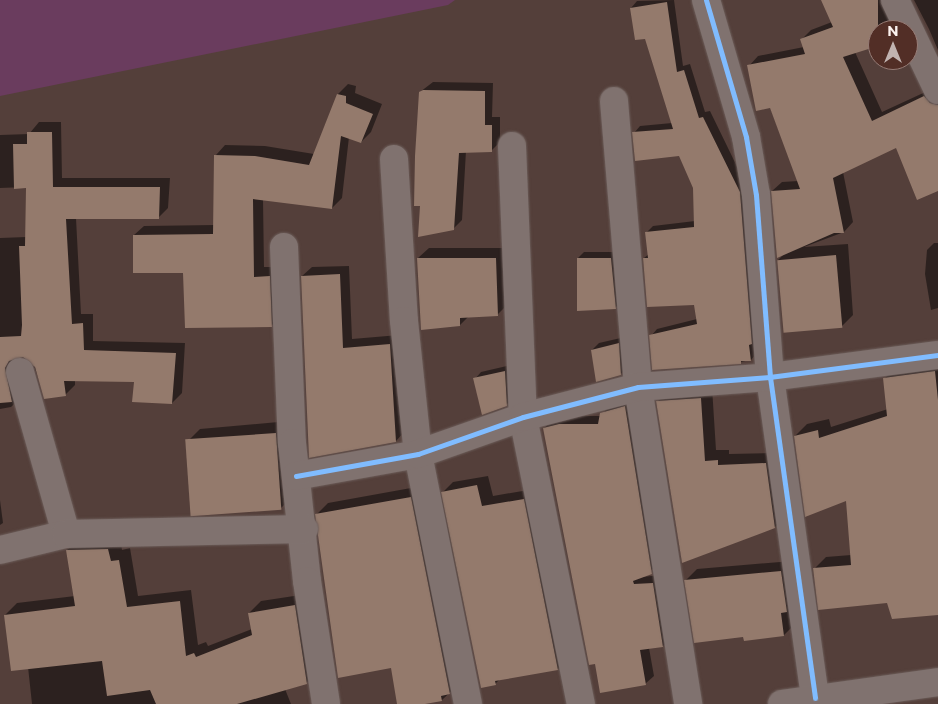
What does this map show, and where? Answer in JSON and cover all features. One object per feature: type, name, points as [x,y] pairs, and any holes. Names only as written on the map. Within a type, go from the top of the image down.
[{"type":"street","points":[[706,0],[750,156],[756,195],[770,377],[815,698]]},
{"type":"street","points":[[895,0],[938,90]]},
{"type":"street","points":[[614,101],[638,387],[688,704]]},
{"type":"street","points":[[512,146],[523,417],[581,704]]},
{"type":"street","points":[[394,159],[404,321],[418,454],[468,704]]},
{"type":"street","points":[[284,247],[296,476],[304,530],[307,582],[326,704]]},
{"type":"street","points":[[296,476],[418,454],[523,417],[638,387],[770,377],[938,355]]},
{"type":"street","points":[[20,372],[66,534]]},
{"type":"street","points":[[0,550],[66,534],[304,530]]},
{"type":"street","points":[[782,704],[938,682]]},
{"type":"shaded area","points":[[0,0],[455,0],[448,5],[0,96]]},
{"type":"building","points":[[821,0],[878,0],[878,20],[868,20],[868,49],[843,57],[872,121],[924,96],[930,103],[938,105],[938,191],[917,200],[896,148],[833,178],[844,233],[834,233],[777,258],[771,191],[800,189],[770,108],[756,111],[747,65],[805,54],[800,39],[833,27]]},
{"type":"building","points":[[667,2],[677,72],[684,70],[699,118],[703,117],[740,192],[752,344],[749,345],[751,361],[741,361],[741,364],[652,370],[649,335],[697,324],[694,305],[647,307],[643,258],[648,258],[645,232],[694,227],[693,188],[679,156],[635,161],[632,132],[673,129],[645,39],[635,40],[630,8]]},
{"type":"building","points":[[423,90],[485,91],[485,125],[492,125],[492,152],[459,153],[454,230],[418,237],[420,206],[414,206],[415,156],[419,92]]},
{"type":"building","points":[[337,94],[346,96],[346,103],[373,114],[361,143],[341,136],[332,209],[253,199],[254,277],[270,276],[272,327],[185,328],[183,273],[133,273],[133,235],[213,234],[214,155],[255,156],[309,165]]},
{"type":"building","points":[[27,132],[52,132],[53,187],[160,187],[159,219],[66,219],[72,324],[83,323],[84,350],[176,353],[172,404],[132,402],[134,382],[64,381],[66,396],[44,399],[35,367],[23,357],[9,361],[5,368],[12,402],[0,403],[0,337],[21,336],[19,246],[25,246],[26,188],[14,189],[13,144],[27,144]]},
{"type":"building","points":[[836,255],[842,328],[784,333],[777,260]]},
{"type":"building","points":[[417,258],[496,258],[498,316],[460,318],[460,326],[421,330]]},
{"type":"building","points":[[577,258],[611,258],[616,309],[577,311]]},
{"type":"building","points":[[340,274],[343,348],[390,344],[396,442],[309,458],[301,276]]},
{"type":"building","points":[[619,343],[621,375],[596,382],[591,350]]},
{"type":"building","points":[[505,371],[507,406],[482,415],[473,378]]},
{"type":"building","points":[[935,371],[938,400],[938,615],[892,619],[887,603],[818,610],[813,568],[851,565],[846,501],[805,517],[794,436],[818,430],[819,438],[887,416],[883,378]]},
{"type":"building","points":[[701,398],[705,461],[718,460],[718,465],[766,463],[775,528],[682,563],[656,401]]},
{"type":"building","points":[[625,406],[652,574],[633,581],[634,584],[653,583],[663,647],[640,650],[646,685],[600,693],[595,664],[589,665],[543,428],[559,424],[598,424],[600,413]]},
{"type":"building","points":[[276,433],[281,510],[191,516],[185,439]]},
{"type":"building","points":[[477,485],[482,506],[524,499],[558,670],[495,681],[496,685],[481,688],[441,492]]},
{"type":"building","points":[[411,497],[450,694],[441,696],[442,701],[425,704],[397,704],[391,668],[338,678],[315,514]]},
{"type":"building","points":[[108,549],[111,561],[119,560],[127,607],[180,601],[186,656],[194,653],[196,657],[252,635],[248,613],[295,605],[307,684],[237,704],[156,704],[150,690],[107,696],[102,661],[11,671],[4,615],[75,606],[66,550]]},
{"type":"building","points":[[781,571],[787,612],[781,613],[784,636],[744,641],[743,637],[694,643],[684,580]]},
{"type":"cycle path","points":[[706,0],[746,137],[756,195],[770,377],[815,698]]},
{"type":"cycle path","points":[[296,476],[418,454],[523,417],[638,387],[770,377],[938,355]]}]
